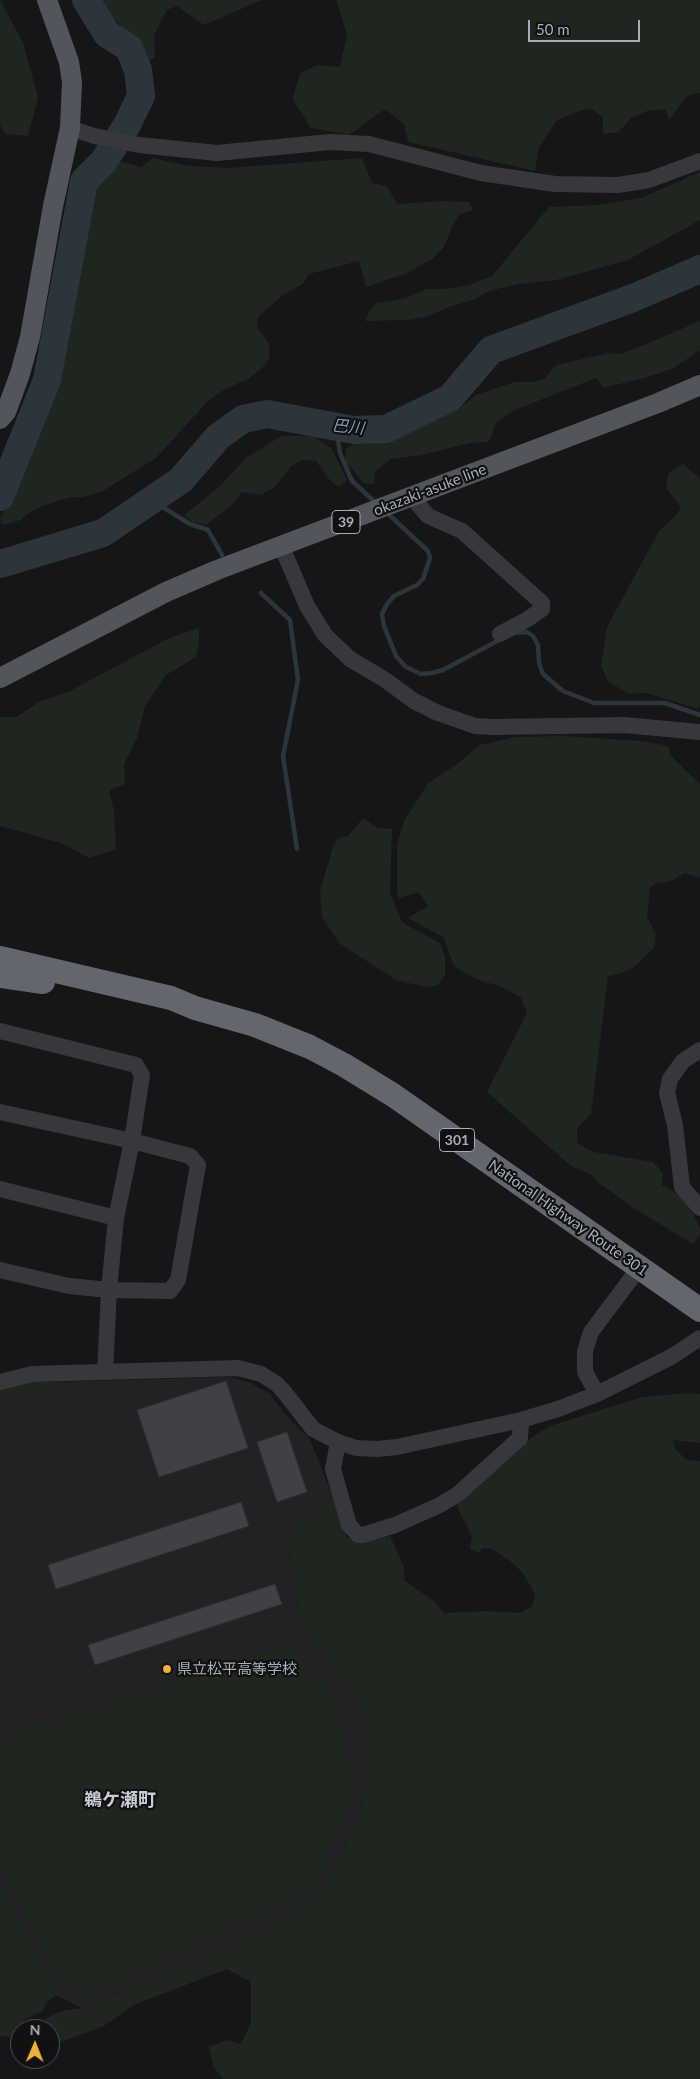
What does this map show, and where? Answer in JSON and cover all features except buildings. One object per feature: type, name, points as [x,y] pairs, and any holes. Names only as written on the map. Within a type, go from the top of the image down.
[{"type":"highway","name":"National Highway Route 301","points":[[0,958],[171,998],[195,1008],[255,1025],[310,1047],[344,1065],[401,1100],[700,1310]]},
{"type":"highway","name":"National Highway Route 301","points":[[0,976],[84,989],[177,1007],[195,1008]]},
{"type":"main road","points":[[0,419],[6,412],[20,374],[30,337],[53,206],[70,128],[72,82],[69,62],[47,0]]},
{"type":"main road","name":"okazaki-asuke line","points":[[0,678],[166,592],[281,546],[658,403],[700,385]]},
{"type":"street","points":[[70,128],[94,136],[139,145],[217,153],[330,142],[369,144],[482,173],[555,184],[618,185],[649,180],[700,161]]},
{"type":"street","points":[[412,497],[428,516],[462,531],[542,603],[542,609],[528,620],[500,634]]},
{"type":"street","points":[[281,546],[307,606],[325,635],[350,659],[384,679],[414,701],[438,713],[474,726],[493,728],[624,725],[700,732]]},
{"type":"street","points":[[0,1031],[136,1065],[142,1075],[132,1141],[116,1218],[109,1290],[105,1372]]},
{"type":"street","points":[[700,1050],[683,1061],[670,1080],[667,1093],[675,1126],[682,1187],[700,1208]]},
{"type":"street","points":[[0,1112],[132,1141],[190,1156],[198,1165],[178,1280],[170,1291],[109,1290],[69,1286],[0,1270]]},
{"type":"street","points":[[0,1189],[116,1218]]},
{"type":"street","points":[[597,1394],[585,1372],[585,1351],[591,1332],[639,1268]]},
{"type":"street","points":[[0,1382],[32,1374],[238,1368],[261,1374],[277,1384],[313,1430],[356,1448],[377,1449],[397,1447],[558,1410],[597,1394],[671,1357],[700,1338]]},
{"type":"street","points":[[338,1442],[332,1469],[349,1525],[358,1534],[363,1535],[395,1525],[440,1505],[458,1494],[520,1438],[522,1430],[520,1420]]},
{"type":"shaded area","points":[[0,0],[23,43],[38,97],[28,136],[5,134],[0,125]]},
{"type":"shaded area","points":[[97,0],[262,0],[204,25],[177,6],[167,10],[154,35],[155,57],[142,66],[139,51],[124,30]]},
{"type":"shaded area","points":[[336,0],[700,0],[700,93],[687,96],[669,120],[666,109],[647,111],[631,118],[619,132],[603,134],[603,118],[592,109],[582,110],[557,120],[539,147],[535,171],[408,142],[404,124],[385,109],[349,135],[311,128],[293,100],[294,94],[300,74],[317,65],[340,67],[347,34]]},
{"type":"shaded area","points":[[153,158],[189,166],[227,168],[362,158],[372,183],[387,186],[397,204],[441,201],[469,202],[473,210],[460,214],[454,222],[444,247],[432,259],[407,273],[366,287],[359,261],[309,274],[303,284],[283,295],[258,317],[257,327],[269,344],[270,357],[264,366],[248,379],[225,389],[209,400],[156,458],[101,492],[83,497],[71,497],[42,506],[27,514],[21,520],[2,525],[0,519],[7,506],[20,458],[57,370],[88,189],[91,182],[119,161],[141,167]]},
{"type":"shaded area","points":[[700,172],[700,220],[628,260],[556,280],[518,284],[489,291],[473,300],[425,317],[407,320],[365,321],[376,303],[406,298],[426,289],[445,289],[469,285],[492,276],[549,207],[597,205],[641,198]]},
{"type":"shaded area","points":[[700,321],[700,350],[674,368],[648,377],[603,388],[596,378],[515,410],[496,422],[491,438],[486,442],[469,443],[422,455],[391,459],[375,471],[374,484],[364,483],[345,461],[346,448],[357,443],[382,443],[403,430],[460,408],[476,395],[515,382],[534,382],[545,378],[556,365],[609,353],[621,354]]},
{"type":"shaded area","points":[[281,436],[313,436],[332,449],[347,480],[338,487],[328,478],[316,461],[302,460],[291,466],[274,488],[260,495],[242,492],[231,506],[206,525],[193,522],[184,515],[218,488],[246,458]]},
{"type":"shaded area","points":[[683,464],[700,478],[700,707],[695,708],[646,693],[628,694],[608,681],[601,666],[607,627],[659,531],[677,514],[681,507],[666,488],[668,473]]},
{"type":"shaded area","points":[[199,628],[199,643],[196,657],[166,675],[145,706],[137,738],[124,764],[125,784],[109,790],[114,811],[116,849],[89,858],[61,843],[0,826],[0,717],[16,717],[39,702],[70,691],[169,638]]},
{"type":"shaded area","points":[[565,736],[640,741],[664,745],[670,748],[670,755],[700,784],[700,878],[685,873],[669,882],[656,883],[650,887],[647,917],[656,934],[654,948],[634,967],[622,973],[608,976],[591,1114],[577,1129],[577,1143],[594,1152],[653,1162],[663,1173],[662,1185],[686,1199],[700,1228],[700,1234],[693,1244],[640,1212],[596,1181],[592,1175],[571,1166],[487,1092],[527,1013],[521,998],[500,986],[481,981],[460,970],[453,964],[444,938],[408,918],[428,906],[419,892],[399,898],[397,893],[397,845],[404,821],[428,783],[457,764],[480,745],[515,737]]},
{"type":"shaded area","points":[[363,818],[378,828],[392,829],[390,893],[402,922],[440,943],[445,956],[445,975],[437,986],[425,987],[396,980],[339,943],[322,917],[320,891],[333,847],[337,839],[349,835]]},
{"type":"shaded area","name":"県立松平高等学校","points":[[230,1377],[251,1383],[270,1394],[284,1413],[309,1437],[333,1497],[304,1522],[289,1550],[303,1632],[366,1705],[365,1795],[326,1892],[241,1940],[82,2008],[56,1995],[0,1885],[0,1404],[56,1382]]},
{"type":"shaded area","points":[[30,1382],[56,1382],[0,1404],[0,1389]]},
{"type":"shaded area","points":[[688,1393],[700,1394],[700,1443],[672,1440],[676,1450],[687,1460],[700,1461],[700,2079],[223,2079],[213,2066],[209,2047],[227,2040],[241,2044],[251,2023],[251,1982],[227,1969],[134,2005],[104,2026],[60,2042],[60,2019],[45,2019],[61,2011],[82,2008],[241,1940],[326,1892],[365,1795],[366,1706],[303,1632],[289,1550],[293,1539],[304,1522],[333,1497],[347,1538],[358,1542],[390,1536],[404,1567],[404,1580],[434,1601],[444,1613],[488,1611],[520,1613],[532,1606],[535,1594],[523,1573],[493,1549],[483,1548],[478,1553],[470,1549],[472,1536],[457,1507],[457,1501],[532,1437],[550,1426],[642,1397]]},
{"type":"shaded area","points":[[288,1644],[335,1702],[353,1788],[317,1891],[85,1998],[60,1989],[0,1863],[0,1737]]},
{"type":"shaded area","points":[[0,1885],[56,1995],[46,2003],[43,2011],[25,2019],[10,2019],[10,2037],[0,2036]]},
{"type":"waterway","points":[[0,497],[47,380],[84,181],[104,161],[127,125],[141,96],[138,70],[129,48],[107,34],[86,0]]},
{"type":"waterway","name":"巴川","points":[[0,564],[103,533],[181,480],[218,437],[243,419],[267,414],[354,430],[386,429],[450,398],[491,350],[633,298],[700,269]]},
{"type":"waterway","points":[[336,427],[340,453],[352,481],[377,504]]},
{"type":"waterway","points":[[151,500],[190,524],[208,530],[222,555]]},
{"type":"waterway","points":[[385,511],[428,551],[430,558],[423,579],[417,585],[394,596],[382,614],[384,626],[396,656],[406,667],[421,674],[432,673],[443,670],[501,639]]},
{"type":"waterway","points":[[261,593],[290,620],[298,680],[283,756],[297,849]]},
{"type":"waterway","points":[[515,633],[527,632],[533,636],[538,645],[539,663],[543,674],[563,691],[594,703],[665,703],[700,715]]},
{"type":"place","name":"県立松平高等学校","points":[[167,1669]]},
{"type":"district","name":"鵜ケ瀬町","points":[[120,1800]]}]
